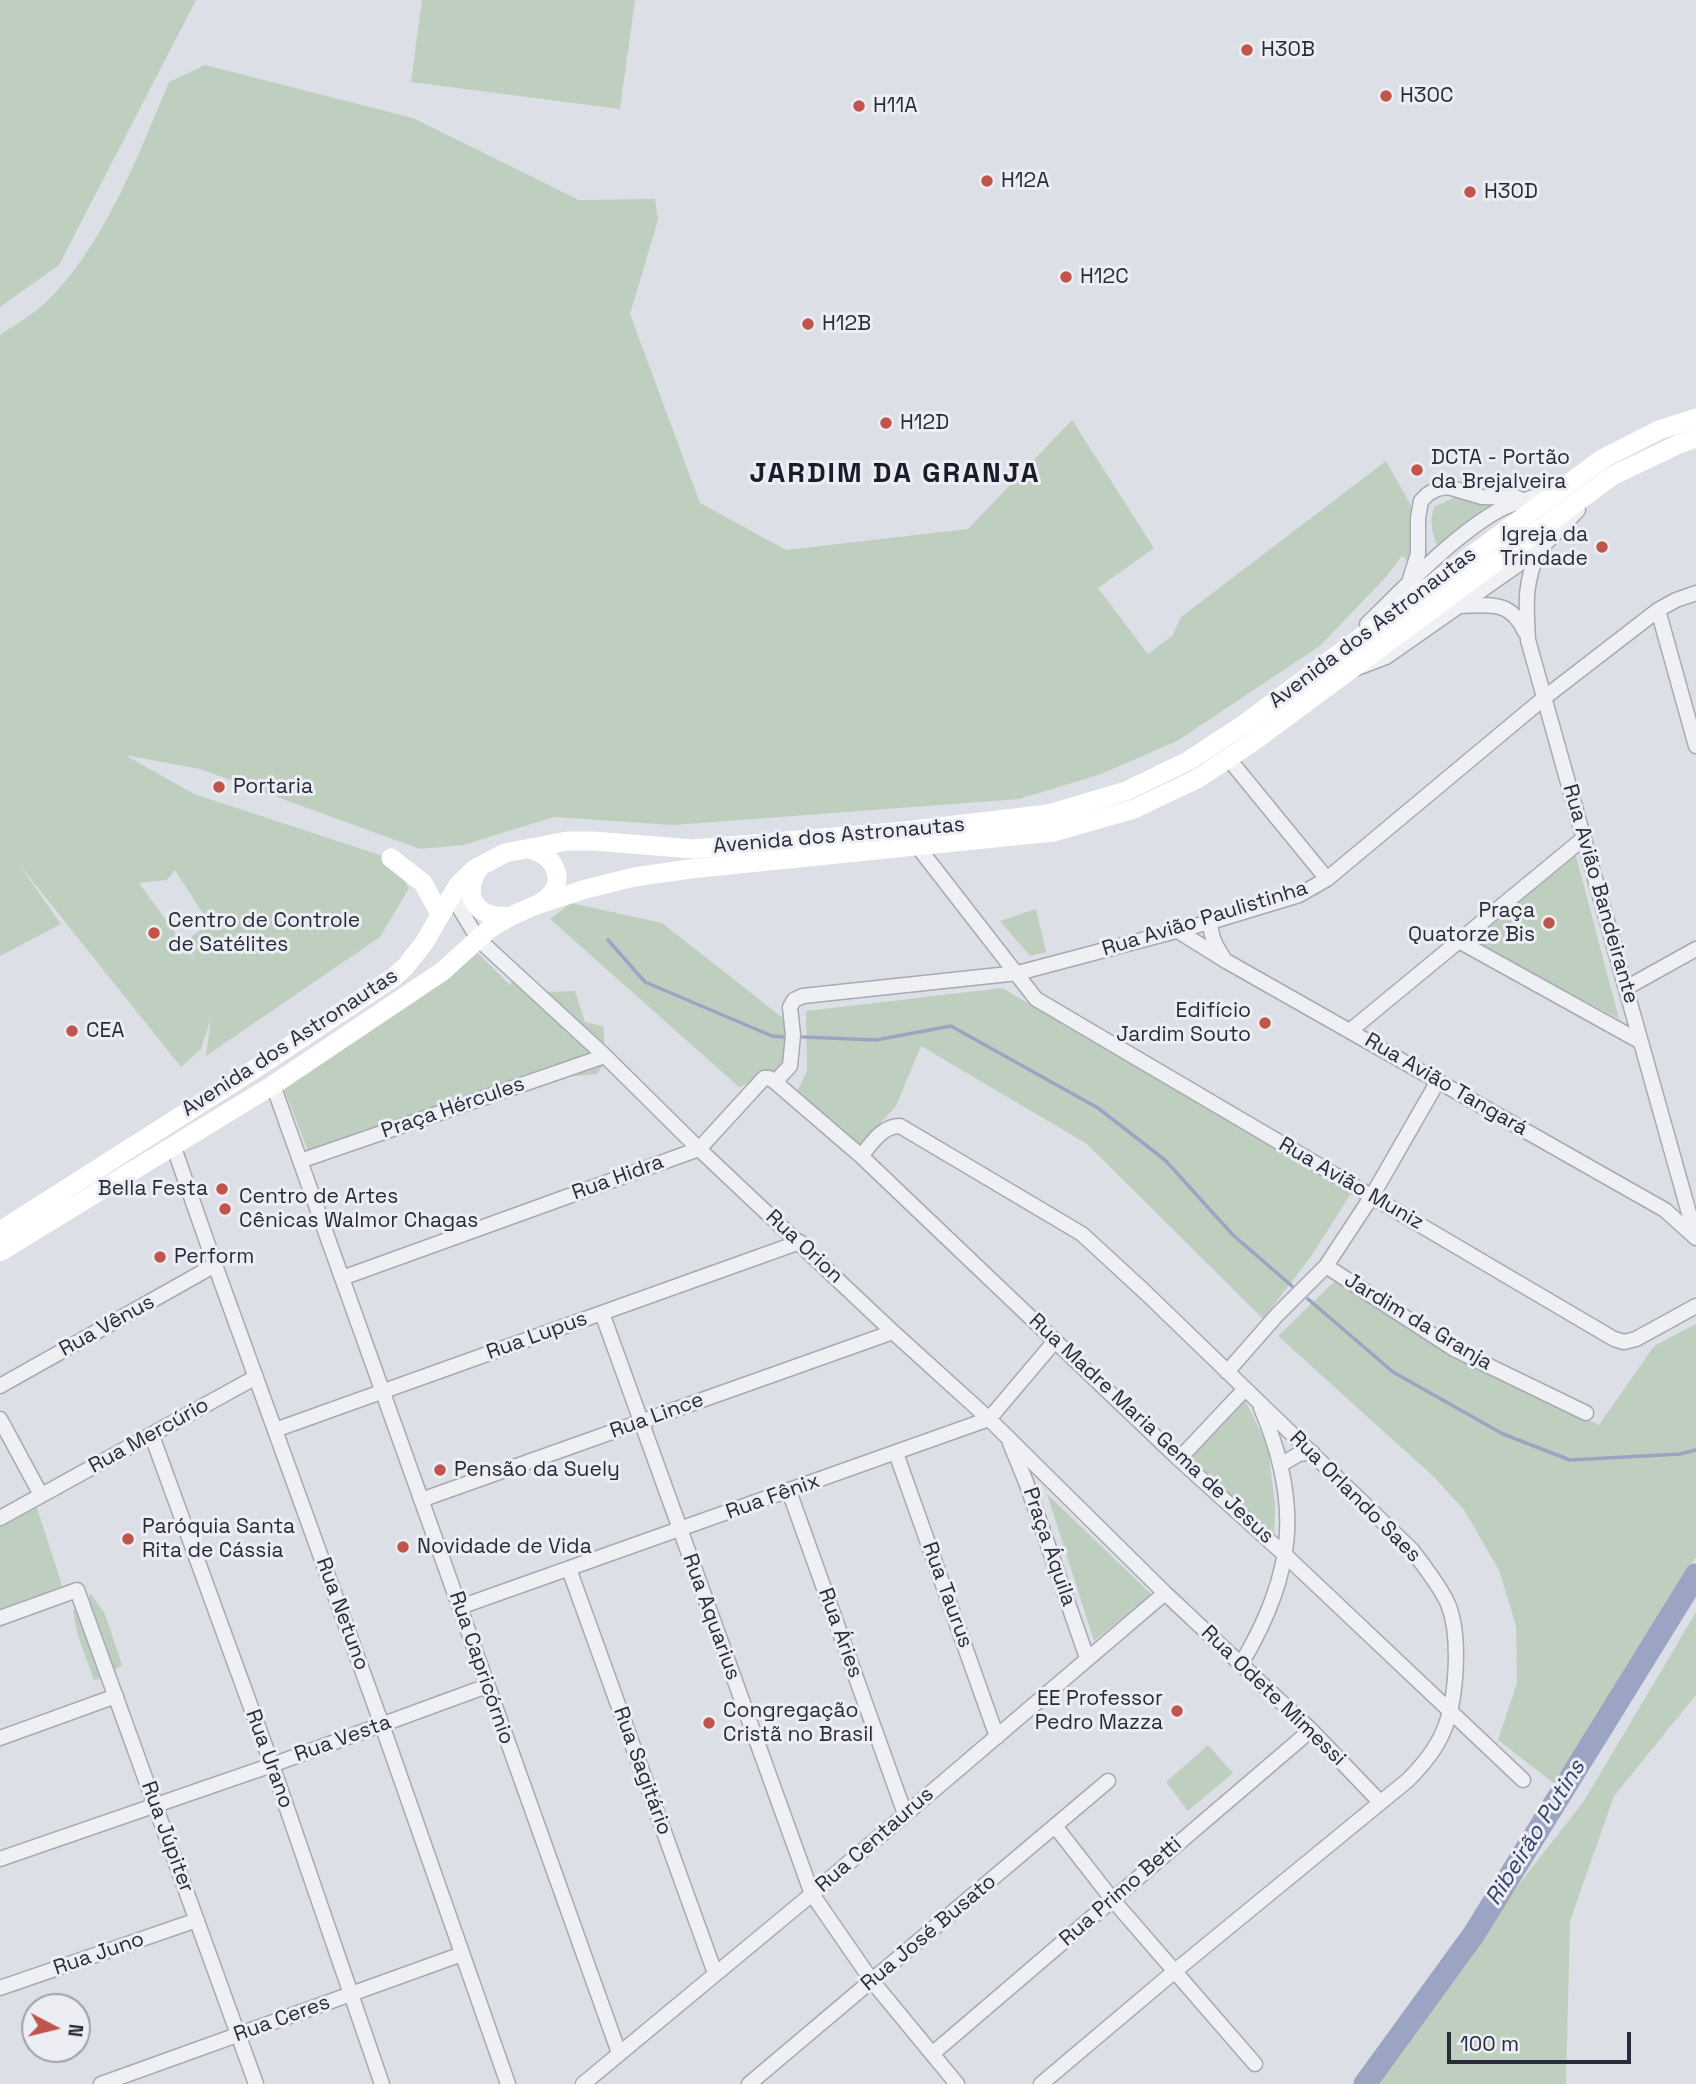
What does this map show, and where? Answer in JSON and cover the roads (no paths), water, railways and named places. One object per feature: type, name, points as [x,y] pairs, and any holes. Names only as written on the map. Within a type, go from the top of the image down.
[{"type":"main road","name":"Avenida dos Astronautas","points":[[0,1252],[273,1085],[443,971],[478,939],[511,916],[536,905],[634,877],[1053,832],[1134,809],[1197,779],[1349,670],[1539,500],[1570,482],[1602,458],[1659,430],[1696,418]]},
{"type":"main road","name":"Avenida dos Astronautas","points":[[0,1231],[394,977],[415,955],[466,877],[484,863],[505,853],[567,841],[692,849],[905,831],[1048,814],[1126,790],[1188,761],[1242,725],[1332,658],[1553,526],[1612,475],[1690,443]]},
{"type":"main road","points":[[529,849],[541,852],[547,857],[557,875],[555,890],[536,905]]},
{"type":"main road","points":[[391,858],[423,883],[440,914]]},
{"type":"main road","points":[[484,863],[473,878],[471,897],[476,905],[491,916],[511,916]]},
{"type":"street","points":[[1459,606],[1539,550],[1553,526],[1539,500],[1482,497],[1448,487],[1437,489],[1421,501],[1418,518],[1418,554],[1415,569],[1420,605],[1459,606],[1490,605],[1511,611],[1519,618],[1528,640]]},
{"type":"street","name":"Rua Avião Bandeirante","points":[[1539,550],[1528,573],[1525,604],[1528,640],[1696,1238]]},
{"type":"street","name":"Rua Avião Paulistinha","points":[[775,1082],[790,1066],[793,1035],[790,1007],[794,1000],[803,996],[1018,973],[1178,931],[1300,895],[1328,879],[1544,698],[1658,610],[1696,593]]},
{"type":"street","points":[[1658,610],[1696,746]]},
{"type":"street","points":[[1228,758],[1328,879]]},
{"type":"street","points":[[1351,1030],[1584,838]]},
{"type":"street","name":"Rua Avião Muniz","points":[[918,847],[1036,999],[1614,1339],[1624,1342],[1636,1339],[1696,1306]]},
{"type":"street","name":"Rua Orion","points":[[454,893],[478,939],[605,1056],[699,1149],[893,1332],[989,1419],[1165,1593]]},
{"type":"street","points":[[1210,922],[1214,944],[1226,961]]},
{"type":"street","name":"Rua Avião Tangará","points":[[1178,931],[1226,961],[1665,1210],[1696,1238]]},
{"type":"street","points":[[1458,940],[1641,1042]]},
{"type":"street","points":[[1626,988],[1696,949]]},
{"type":"street","name":"Praça Hércules","points":[[300,1161],[605,1056]]},
{"type":"street","name":"Rua Hidra","points":[[342,1278],[699,1149],[764,1078],[775,1082]]},
{"type":"street","points":[[1227,1371],[1326,1266],[1372,1196],[1438,1081]]},
{"type":"street","name":"Rua Madre Maria Gema de Jesus","points":[[775,1082],[861,1156],[1179,1459],[1285,1555],[1523,1780]]},
{"type":"street","name":"Rua Capricórnio","points":[[273,1085],[620,2053]]},
{"type":"street","name":"Rua Orlando Saes","points":[[861,1156],[883,1131],[891,1126],[900,1126],[1082,1234],[1412,1550],[1449,1606],[1455,1629],[1450,1710],[1444,1732],[1423,1765],[1041,2084]]},
{"type":"street","name":"Rua Netuno","points":[[173,1145],[508,2084]]},
{"type":"street","points":[[1665,1210],[1684,1195]]},
{"type":"street","name":"Rua Lupus","points":[[275,1430],[800,1242]]},
{"type":"street","name":"Rua Vênus","points":[[0,1387],[215,1265]]},
{"type":"street","name":"Jardim da Granja","points":[[1326,1266],[1454,1349],[1586,1413]]},
{"type":"street","name":"Rua Aquarius","points":[[602,1312],[812,1894],[872,1981],[957,2084]]},
{"type":"street","name":"Rua Lince","points":[[421,1500],[893,1332]]},
{"type":"street","name":"Rua Fênix","points":[[460,1607],[989,1419],[1055,1341]]},
{"type":"street","name":"Rua Mercúrio","points":[[0,1518],[256,1377]]},
{"type":"street","points":[[1179,1459],[1245,1389]]},
{"type":"street","points":[[1241,1664],[1275,1596],[1285,1555],[1288,1518],[1282,1464],[1259,1403]]},
{"type":"street","points":[[0,1419],[41,1495]]},
{"type":"street","name":"Rua Urano","points":[[152,1436],[272,1765],[382,2084]]},
{"type":"street","name":"Praça Áquila","points":[[1007,1437],[1026,1482],[1087,1658]]},
{"type":"street","points":[[1282,1464],[1299,1454],[1312,1452]]},
{"type":"street","name":"Rua Taurus","points":[[896,1453],[997,1737]]},
{"type":"street","points":[[1026,1482],[1046,1474]]},
{"type":"street","name":"Rua Áries","points":[[789,1491],[905,1814]]},
{"type":"street","name":"Rua Sagitário","points":[[569,1569],[715,1973]]},
{"type":"street","name":"Rua Júpiter","points":[[0,1618],[77,1590],[256,2084]]},
{"type":"street","name":"Rua Centaurus","points":[[583,2084],[812,1894],[1165,1593]]},
{"type":"street","name":"Rua Odete Mimessi","points":[[1165,1593],[1311,1730],[1380,1801]]},
{"type":"street","name":"Rua Vesta","points":[[0,1859],[272,1765],[487,1686]]},
{"type":"street","points":[[0,1738],[116,1696]]},
{"type":"street","name":"Rua Primo Betti","points":[[932,2054],[1311,1730]]},
{"type":"street","name":"Rua José Busato","points":[[750,2084],[1108,1781]]},
{"type":"street","points":[[1055,1826],[1112,1899],[1255,2064]]},
{"type":"street","name":"Rua Juno","points":[[0,1988],[197,1920]]},
{"type":"street","name":"Rua Ceres","points":[[101,2084],[462,1954]]},
{"type":"waterway","points":[[608,940],[645,982],[772,1036],[783,1037]]},
{"type":"waterway","points":[[803,1037],[876,1040],[951,1026],[1098,1108],[1165,1160],[1233,1235],[1292,1286]]},
{"type":"waterway","points":[[1308,1299],[1393,1372],[1503,1434],[1570,1460],[1680,1454],[1696,1450]]},
{"type":"waterway","name":"Ribeirão Putins","points":[[1365,2084],[1474,1934],[1696,1575]]},
{"type":"place","name":"H30B","points":[[1247,50]]},
{"type":"place","name":"H30C","points":[[1386,96]]},
{"type":"place","name":"H11A","points":[[859,106]]},
{"type":"place","name":"H12A","points":[[987,181]]},
{"type":"place","name":"H30D","points":[[1470,192]]},
{"type":"place","name":"H12C","points":[[1066,277]]},
{"type":"place","name":"H12B","points":[[808,324]]},
{"type":"place","name":"H12D","points":[[886,423]]},
{"type":"place","name":"DCTA - Portão da Brejalveira","points":[[1417,470]]},
{"type":"place","name":"Igreja da Trindade","points":[[1602,547]]},
{"type":"place","name":"Portaria","points":[[219,787]]},
{"type":"place","name":"Praça Quatorze Bis","points":[[1549,923]]},
{"type":"place","name":"Centro de Controle de Satélites","points":[[154,933]]},
{"type":"place","name":"Edifício Jardim Souto","points":[[1265,1023]]},
{"type":"place","name":"CEA","points":[[72,1031]]},
{"type":"place","name":"Bella Festa","points":[[222,1189]]},
{"type":"place","name":"Centro de Artes Cênicas Walmor Chagas","points":[[225,1209]]},
{"type":"place","name":"Perform","points":[[160,1257]]},
{"type":"place","name":"Pensão da Suely","points":[[440,1470]]},
{"type":"place","name":"Paróquia Santa Rita de Cássia","points":[[128,1539]]},
{"type":"place","name":"Novidade de Vida","points":[[403,1547]]},
{"type":"place","name":"EE Professor Pedro Mazza","points":[[1177,1711]]},
{"type":"place","name":"Congregação Cristã no Brasil","points":[[709,1723]]},
{"type":"district","name":"JARDIM DA GRANJA","points":[[895,474]]}]
